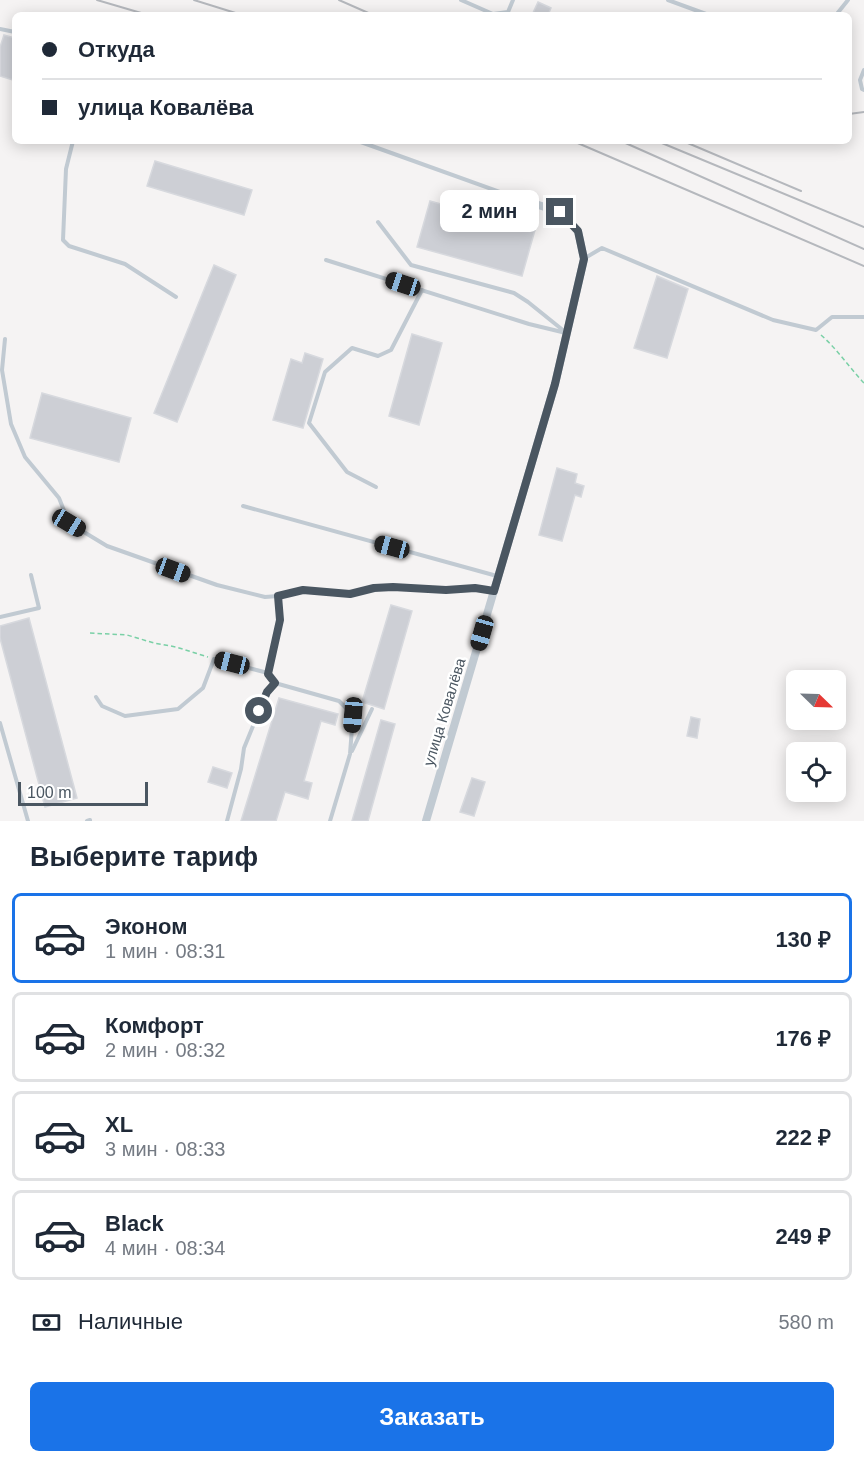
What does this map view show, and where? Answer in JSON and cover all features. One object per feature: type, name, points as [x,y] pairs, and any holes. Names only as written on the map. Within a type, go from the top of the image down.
[{"type":"street","name":"улица Ковалёва","points":[[426,821],[555,384],[584,259],[578,231],[560,212],[514,197]]},
{"type":"lane","points":[[461,0],[488,12]]},
{"type":"lane","points":[[668,0],[701,12]]},
{"type":"lane","points":[[838,12],[848,0]]},
{"type":"lane","points":[[864,70],[860,80],[864,90]]},
{"type":"lane","points":[[72,144],[66,169],[63,240],[69,246],[125,264],[176,297]]},
{"type":"lane","points":[[366,144],[514,197]]},
{"type":"lane","points":[[378,222],[411,265],[514,293],[567,334]]},
{"type":"lane","points":[[584,259],[602,248],[773,320],[816,330],[832,317],[864,317]]},
{"type":"lane","points":[[326,260],[567,334]]},
{"type":"lane","points":[[376,488],[347,472],[309,423],[325,372],[352,348],[378,356],[391,350],[422,290]]},
{"type":"lane","points":[[4,339],[2,370],[11,424],[25,456],[59,498],[69,523],[107,546],[217,585],[265,597],[303,590],[350,594],[374,588],[393,587],[446,590],[475,588],[494,591]]},
{"type":"lane","points":[[243,506],[498,576]]},
{"type":"lane","points":[[0,617],[39,608],[32,575]]},
{"type":"lane","points":[[268,674],[280,620],[278,596]]},
{"type":"lane","points":[[96,697],[102,706],[125,716],[178,709],[203,688],[214,659],[268,674],[275,683],[339,701],[353,715],[350,754]]},
{"type":"lane","points":[[227,821],[241,769],[244,748],[267,692],[275,683]]},
{"type":"lane","points":[[330,821],[350,754],[372,709]]},
{"type":"lane","points":[[0,723],[28,821]]},
{"type":"path","points":[[816,330],[864,383]]},
{"type":"path","points":[[90,633],[127,635],[214,659]]},
{"type":"building","points":[[538,2],[551,8],[549,12],[533,12]]},
{"type":"building","points":[[4,35],[12,37],[12,80],[0,76],[0,47]]},
{"type":"building","points":[[155,161],[252,190],[244,215],[147,186]]},
{"type":"building","points":[[430,201],[535,230],[522,276],[417,247]]},
{"type":"building","points":[[214,265],[236,275],[177,422],[154,413]]},
{"type":"building","points":[[657,276],[688,289],[667,358],[634,348]]},
{"type":"building","points":[[412,334],[442,343],[419,425],[389,416]]},
{"type":"building","points":[[305,353],[323,359],[303,428],[273,420],[291,359],[302,363]]},
{"type":"building","points":[[42,393],[131,418],[119,462],[30,438]]},
{"type":"building","points":[[557,468],[577,474],[575,483],[584,486],[581,497],[575,495],[562,541],[539,535]]},
{"type":"building","points":[[391,605],[412,611],[384,709],[362,702]]},
{"type":"building","points":[[29,618],[77,798],[45,807],[0,638],[0,626]]},
{"type":"building","points":[[279,698],[338,714],[335,725],[321,721],[304,781],[312,783],[308,799],[285,792],[276,821],[241,821]]},
{"type":"building","points":[[691,717],[700,719],[697,738],[687,736]]},
{"type":"building","points":[[381,720],[395,724],[368,821],[352,821]]},
{"type":"building","points":[[213,767],[232,773],[227,788],[208,782]]},
{"type":"building","points":[[472,778],[485,782],[474,816],[460,812]]},
{"type":"railway","points":[[97,0],[138,12]]},
{"type":"railway","points":[[194,0],[232,12]]},
{"type":"railway","points":[[339,0],[366,12]]},
{"type":"railway","points":[[852,114],[864,112]]},
{"type":"railway","points":[[580,144],[864,266]]},
{"type":"railway","points":[[628,144],[864,249]]},
{"type":"railway","points":[[664,144],[864,227]]},
{"type":"railway","points":[[690,144],[801,191]]},
{"type":"route","points":[[259,711],[267,692],[275,683],[268,674],[280,620],[278,596],[303,590],[350,594],[374,588],[393,587],[446,590],[475,588],[494,591],[555,384],[584,259],[578,231],[560,212]]}]
